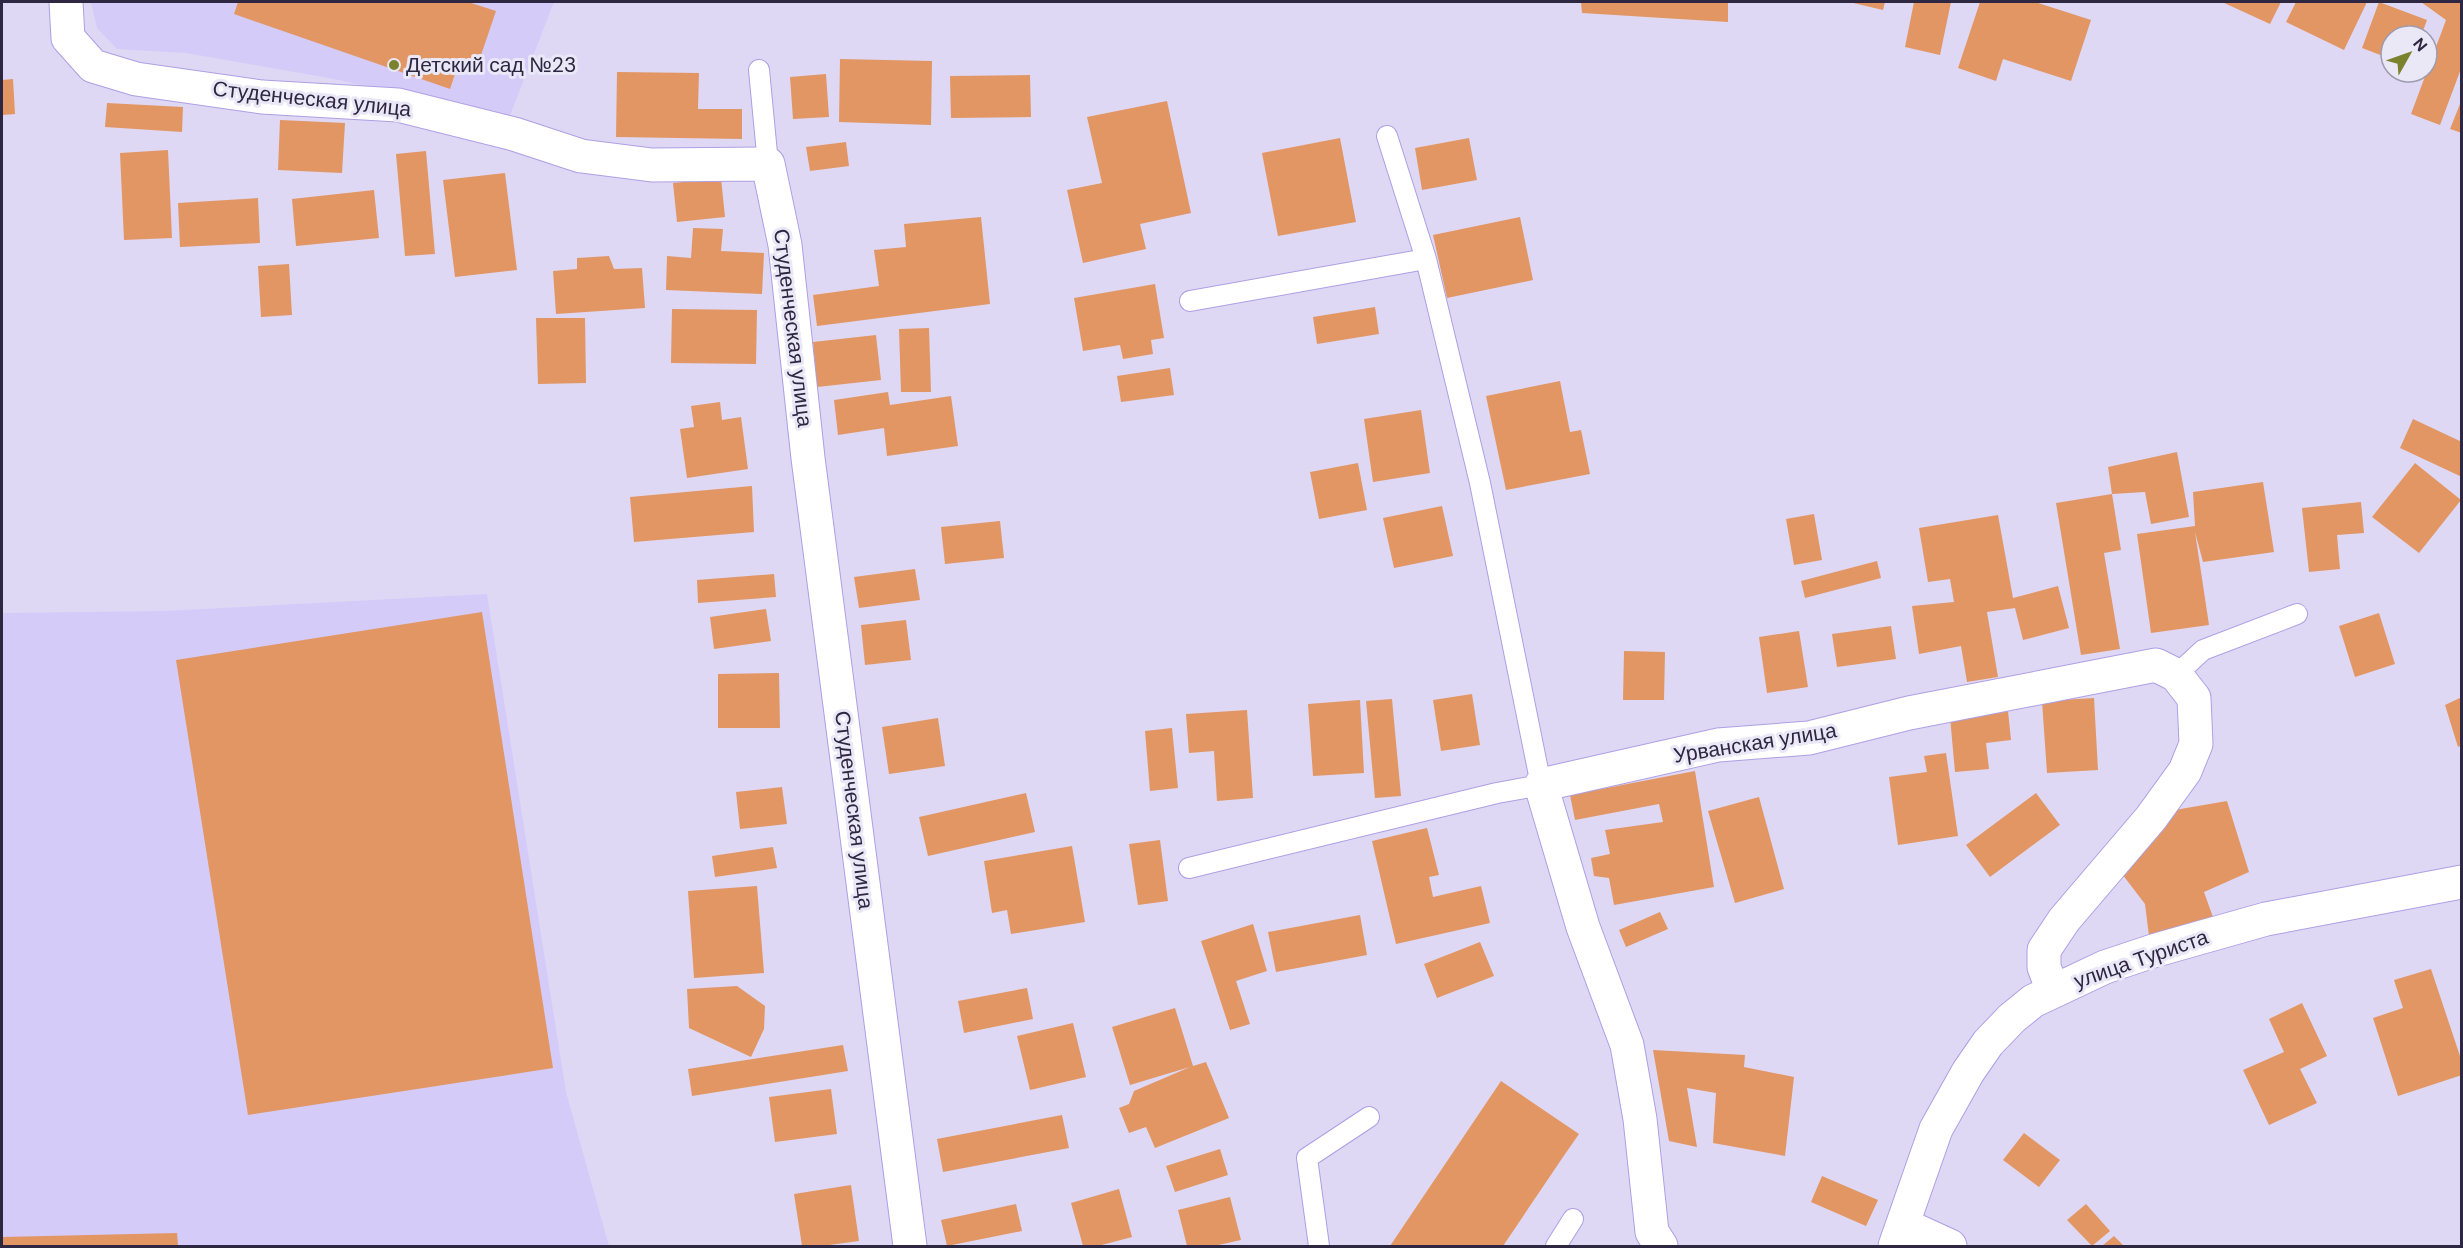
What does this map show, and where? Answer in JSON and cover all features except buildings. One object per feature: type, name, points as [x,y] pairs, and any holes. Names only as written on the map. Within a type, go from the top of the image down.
[{"type":"street","name":"Студенческая улица","points":[[66,2],[68,38],[93,66],[136,79],[262,97],[398,105],[514,134],[581,156],[652,165],[768,164],[785,245],[808,458],[910,1246]]},
{"type":"street","name":"Урванская улица","points":[[1541,785],[1718,745],[1809,738],[1909,713],[2156,666],[2176,675]]},
{"type":"street","points":[[2053,991],[2044,967],[2044,950],[2064,920],[2151,818],[2185,771],[2196,744],[2197,718],[2194,698],[2176,675]]},
{"type":"street","points":[[1541,785],[1583,927],[1627,1045],[1640,1119],[1652,1232],[1661,1246]]},
{"type":"street","name":"улица Туриста","points":[[1899,1236],[1936,1129],[1968,1072],[1988,1043],[2012,1017],[2033,1001],[2104,967],[2266,919],[2462,882]]},
{"type":"street","points":[[1899,1236],[1950,1246]]},
{"type":"lane","points":[[759,70],[768,164]]},
{"type":"lane","points":[[1189,868],[1497,793],[1541,785],[1480,483],[1426,259],[1387,136]]},
{"type":"lane","points":[[1190,301],[1426,259]]},
{"type":"lane","points":[[2176,675],[2203,650],[2298,614]]},
{"type":"lane","points":[[1319,1246],[1307,1158],[1369,1116]]},
{"type":"lane","points":[[1556,1246],[1573,1219]]},
{"type":"shaded area","name":"Детский сад №23","points":[[91,2],[554,2],[509,118],[329,78],[186,53],[117,49],[97,28]]},
{"type":"shaded area","points":[[487,594],[566,1092],[609,1246],[2,1246],[2,613],[165,611]]},
{"type":"place","name":"Детский сад №23","points":[[394,65]]}]
